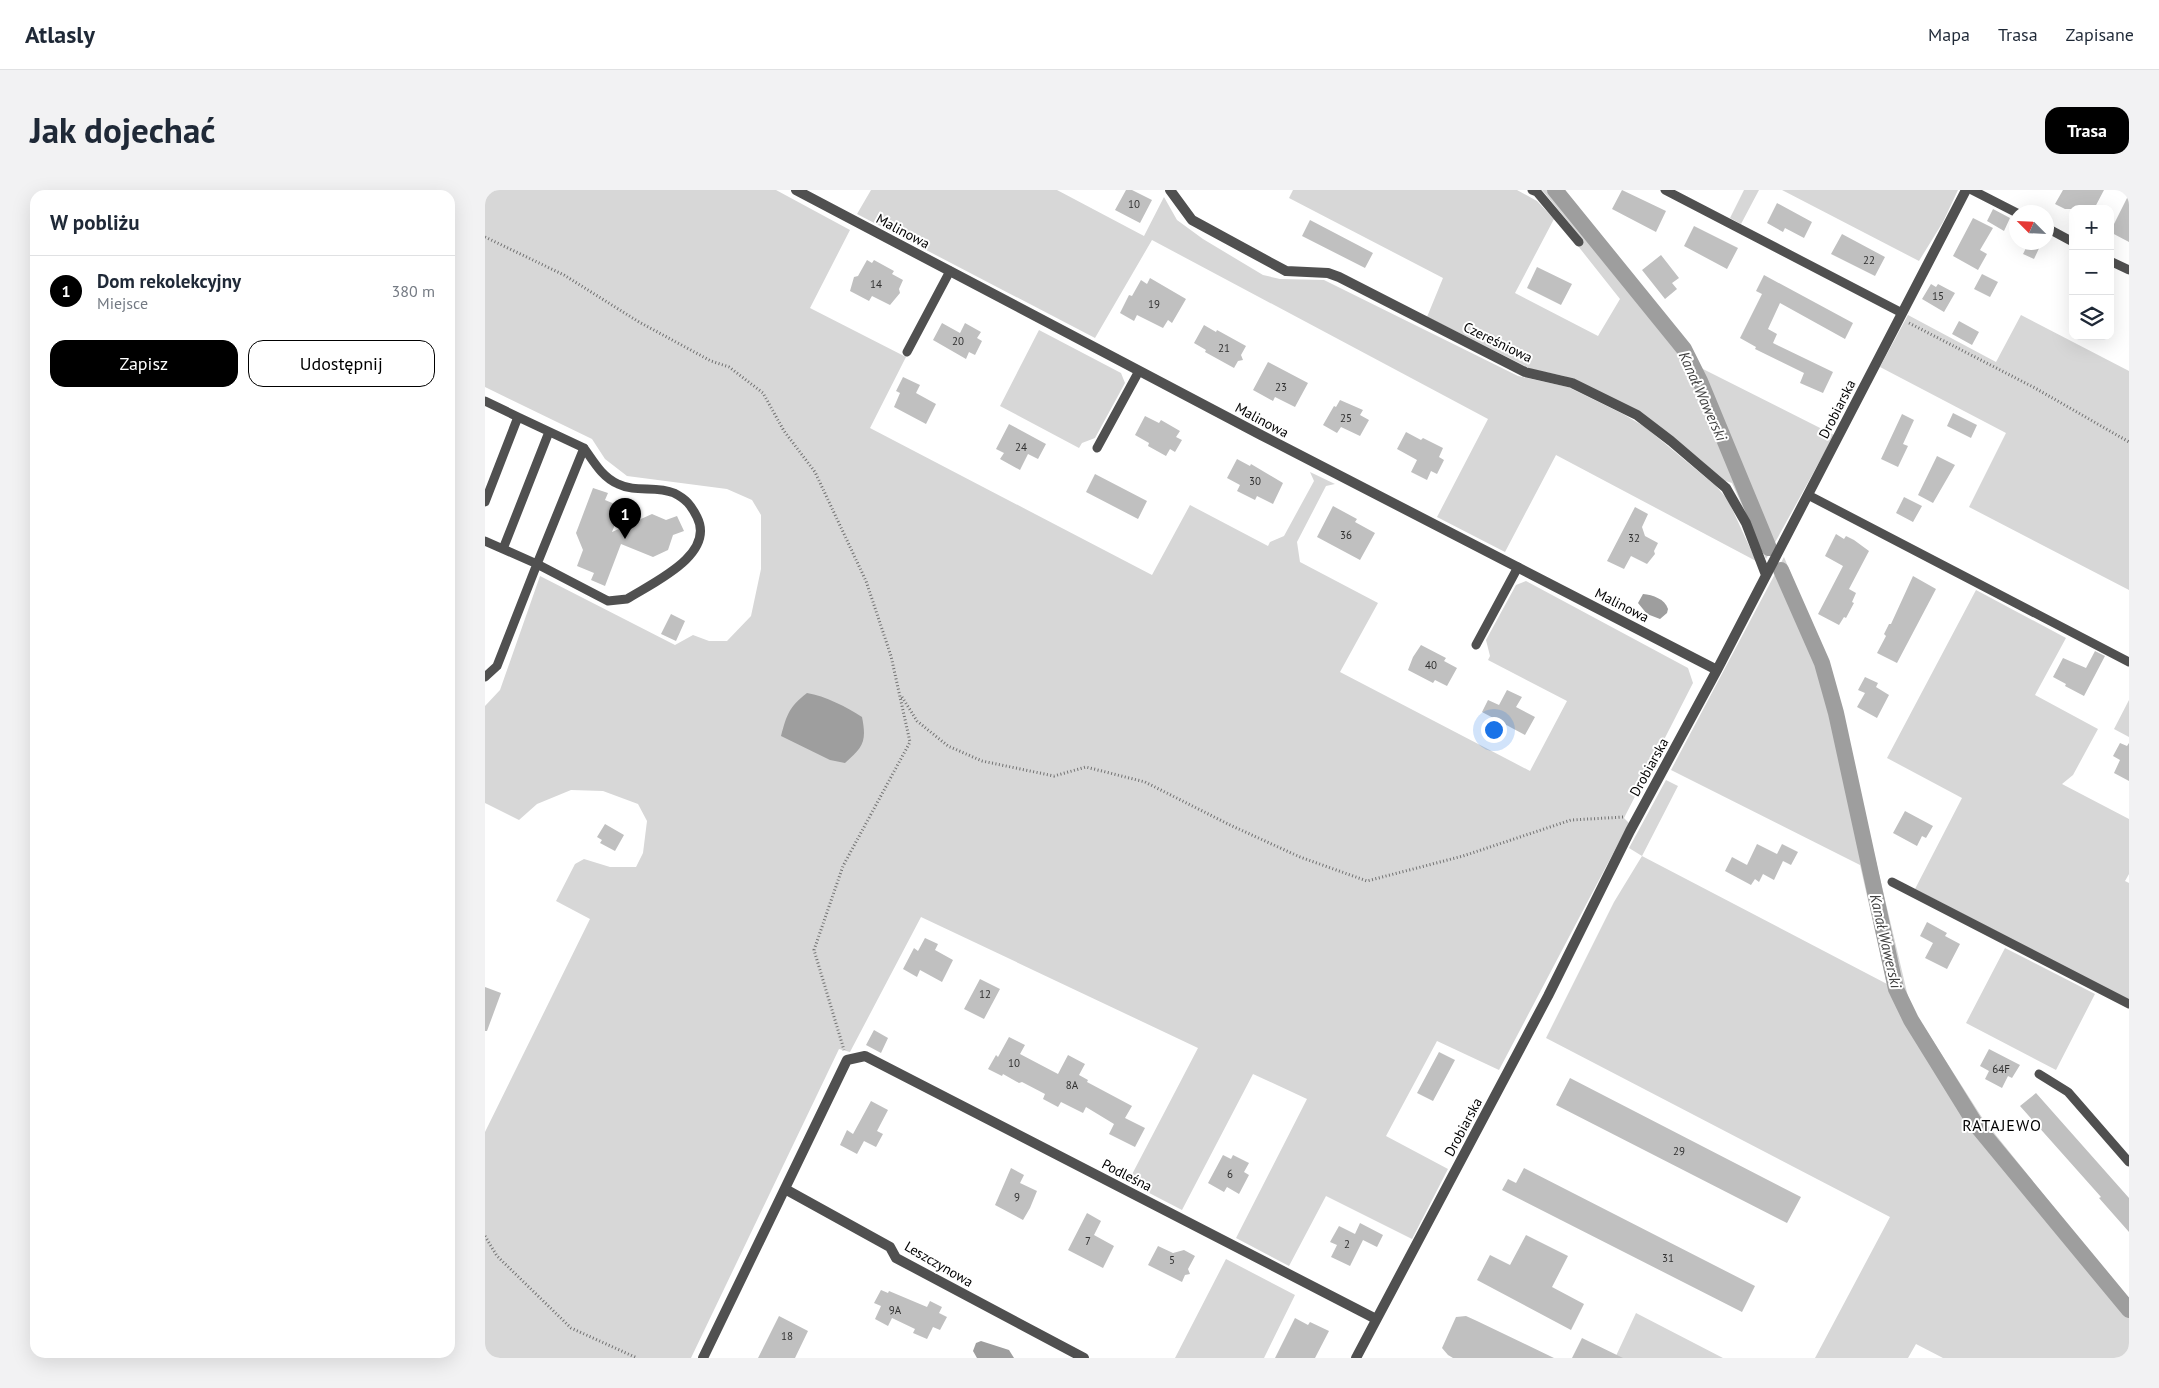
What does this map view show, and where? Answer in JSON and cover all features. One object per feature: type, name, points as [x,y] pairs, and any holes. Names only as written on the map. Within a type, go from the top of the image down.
[{"type":"street","name":"Malinowa","points":[[795,190],[1717,670]]},
{"type":"street","name":"Czereśniowa","points":[[1170,190],[1192,220],[1286,271],[1328,273],[1339,277],[1525,372],[1572,384],[1637,415],[1671,440],[1726,488],[1746,523],[1766,575]]},
{"type":"street","name":"Drobiarska","points":[[1356,1358],[1548,996],[1638,816],[1717,670],[1966,190]]},
{"type":"street","name":"Podleśna","points":[[785,1189],[847,1060],[865,1056],[1376,1319]]},
{"type":"street","points":[[703,1358],[785,1189]]},
{"type":"street","name":"Leszczynowa","points":[[785,1189],[890,1247],[897,1258],[1084,1358]]},
{"type":"lane","points":[[1532,190],[1537,192],[1579,242]]},
{"type":"lane","points":[[1665,190],[1901,316]]},
{"type":"lane","points":[[1972,190],[2009,209]]},
{"type":"lane","points":[[2054,232],[2069,240]]},
{"type":"lane","points":[[2114,263],[2129,270]]},
{"type":"lane","points":[[907,352],[950,271]]},
{"type":"lane","points":[[1097,448],[1139,370]]},
{"type":"lane","points":[[485,401],[585,448],[600,471],[616,483],[629,489],[658,489],[673,492],[688,501],[699,521],[701,534],[696,548],[682,564],[627,600],[617,602],[608,601],[537,564],[485,541]]},
{"type":"lane","points":[[485,502],[518,418]]},
{"type":"lane","points":[[503,549],[549,432]]},
{"type":"lane","points":[[485,677],[497,666],[585,448]]},
{"type":"lane","points":[[1808,495],[2129,662]]},
{"type":"lane","points":[[1476,646],[1518,567]]},
{"type":"lane","points":[[1892,882],[2129,1004]]},
{"type":"lane","points":[[2039,1074],[2069,1092],[2129,1162]]},
{"type":"path","points":[[485,237],[564,275],[639,322],[711,361],[729,368],[763,393],[784,431],[815,472],[866,581],[891,656],[910,742],[843,866],[814,950],[845,1050]]},
{"type":"path","points":[[1901,316],[2035,388],[2129,442]]},
{"type":"path","points":[[900,692],[917,721],[948,746],[982,761],[1054,776],[1086,767],[1145,782],[1230,825],[1300,857],[1367,881],[1463,856],[1571,820],[1638,816]]},
{"type":"path","points":[[485,1236],[497,1256],[571,1328],[637,1358]]},
{"type":"shaded area","points":[[485,190],[776,190],[850,230],[810,308],[906,357],[870,428],[1152,575],[1190,505],[1268,546],[1270,542],[1284,536],[1314,481],[1310,472],[1335,484],[1326,486],[1297,542],[1300,562],[1378,603],[1340,672],[1530,771],[1567,701],[1488,660],[1490,656],[1486,640],[1516,585],[1526,581],[1688,668],[1693,683],[1624,818],[1629,823],[1499,1070],[1437,1041],[1386,1136],[1448,1169],[1412,1239],[1326,1196],[1289,1266],[1236,1238],[1307,1099],[1253,1074],[1182,1210],[1128,1182],[1198,1048],[921,917],[850,1052],[839,1049],[691,1358],[485,1358],[485,1132],[590,919],[556,901],[575,864],[584,859],[610,867],[636,867],[643,853],[647,821],[638,804],[603,791],[571,790],[537,804],[519,820],[485,803],[485,706],[500,690],[540,576],[675,645],[693,635],[709,641],[727,641],[751,616],[761,569],[761,515],[752,500],[727,489],[627,476],[605,459],[592,439],[485,387]]},
{"type":"shaded area","points":[[871,190],[1057,190],[1144,236],[1164,197],[1177,220],[1203,239],[1263,275],[1280,279],[1324,280],[1518,376],[1568,387],[1645,427],[1716,486],[1728,500],[1756,561],[1556,455],[1505,552],[1437,517],[1488,419],[1152,240],[1095,338],[857,214]]},
{"type":"shaded area","points":[[1293,190],[1517,190],[1537,201],[1554,219],[1515,293],[1598,336],[1620,299],[1578,246],[1584,241],[1542,190],[1563,190],[1689,347],[1697,366],[1834,435],[1766,559],[1732,483],[1722,480],[1702,461],[1640,412],[1564,376],[1531,369],[1427,317],[1443,278],[1289,198]]},
{"type":"shaded area","points":[[1744,190],[1759,190],[1741,224],[1730,218]]},
{"type":"shaded area","points":[[1782,190],[1958,190],[1943,222],[1919,261]]},
{"type":"shaded area","points":[[1908,315],[1996,362],[2021,315],[2129,371],[2129,590],[1969,507],[2006,433],[1880,367]]},
{"type":"shaded area","points":[[1039,330],[1121,373],[1125,383],[1095,438],[1082,443],[1079,448],[1000,406]]},
{"type":"shaded area","points":[[1784,557],[1831,671],[1910,1005],[1983,1119],[2129,1301],[2129,1358],[1943,1358],[1916,1344],[1908,1358],[1815,1358],[1890,1217],[1546,1038],[1614,902],[1642,856],[1887,984],[1860,865],[1671,770]]},
{"type":"shaded area","points":[[1976,590],[2066,638],[2035,695],[2098,729],[2073,775],[2062,784],[2129,819],[2129,874],[2125,881],[2129,883],[2129,1000],[1915,889],[1962,798],[1887,758]]},
{"type":"shaded area","points":[[1643,594],[1661,600],[1668,609],[1667,613],[1660,619],[1647,614],[1638,603]]},
{"type":"shaded area","points":[[807,693],[836,702],[862,717],[864,738],[860,748],[845,763],[830,760],[781,736],[789,712]]},
{"type":"shaded area","points":[[2129,700],[2129,737],[2114,729]]},
{"type":"shaded area","points":[[1666,780],[1678,786],[1642,856],[1629,848]]},
{"type":"shaded area","points":[[2005,948],[2095,994],[2056,1070],[1966,1023]]},
{"type":"shaded area","points":[[1226,1259],[1295,1295],[1264,1358],[1175,1358]]},
{"type":"shaded area","points":[[1636,1313],[1723,1358],[1615,1358]]},
{"type":"shaded area","points":[[981,1341],[1009,1350],[1014,1358],[977,1358],[973,1351],[976,1343]]},
{"type":"building","points":[[1126,190],[1132,190],[1152,200],[1140,223],[1115,210]]},
{"type":"building","points":[[1622,190],[1666,211],[1656,232],[1612,209]]},
{"type":"building","points":[[2063,190],[2104,190],[2096,205],[2069,205],[2069,209],[2065,209],[2055,204]]},
{"type":"building","points":[[2129,194],[2129,242],[2114,234],[2114,224]]},
{"type":"building","points":[[1777,203],[1812,222],[1804,238],[1785,228],[1783,232],[1767,223]]},
{"type":"building","points":[[1993,209],[2009,217],[2004,231],[1987,221]]},
{"type":"building","points":[[1973,218],[1993,228],[1980,250],[1987,254],[1978,270],[1953,256]]},
{"type":"building","points":[[1310,220],[1373,253],[1365,268],[1302,236]]},
{"type":"building","points":[[1694,226],[1738,248],[1727,269],[1684,246]]},
{"type":"building","points":[[1842,234],[1885,257],[1875,276],[1831,254]]},
{"type":"building","points":[[2025,250],[2038,250],[2034,259],[2023,254]]},
{"type":"building","points":[[1661,255],[1679,278],[1672,283],[1677,289],[1665,299],[1642,270]]},
{"type":"building","points":[[867,260],[872,263],[874,260],[894,271],[892,274],[903,280],[899,289],[900,293],[890,305],[872,296],[869,301],[850,291],[854,277],[858,276]]},
{"type":"building","points":[[1537,267],[1572,284],[1561,305],[1527,288]]},
{"type":"building","points":[[1982,274],[1998,282],[1990,297],[1974,289]]},
{"type":"building","points":[[1764,275],[1853,323],[1845,339],[1780,303],[1768,329],[1777,334],[1773,343],[1833,372],[1823,393],[1800,383],[1804,373],[1755,349],[1756,347],[1740,338],[1762,294],[1756,291]]},
{"type":"building","points":[[1150,278],[1186,299],[1172,323],[1168,320],[1163,328],[1137,315],[1134,321],[1120,313],[1129,295],[1132,296],[1141,280],[1147,284]]},
{"type":"building","points":[[1931,284],[1936,287],[1938,284],[1955,293],[1944,312],[1922,299]]},
{"type":"building","points":[[1959,321],[1979,332],[1972,345],[1952,334]]},
{"type":"building","points":[[942,323],[960,333],[965,323],[981,332],[977,338],[982,341],[975,355],[969,352],[966,359],[933,340]]},
{"type":"building","points":[[1204,325],[1246,346],[1241,355],[1243,360],[1238,361],[1234,368],[1205,352],[1206,350],[1194,343]]},
{"type":"building","points":[[1268,362],[1308,383],[1295,407],[1275,397],[1273,401],[1253,390]]},
{"type":"building","points":[[903,377],[920,385],[916,393],[936,404],[926,424],[894,407],[900,393],[896,391]]},
{"type":"building","points":[[1340,400],[1363,410],[1360,415],[1369,420],[1360,436],[1341,427],[1337,433],[1323,425],[1334,406],[1336,407]]},
{"type":"building","points":[[1953,413],[1977,425],[1971,438],[1947,426]]},
{"type":"building","points":[[1902,414],[1914,420],[1903,444],[1908,446],[1898,467],[1881,459]]},
{"type":"building","points":[[1145,416],[1159,423],[1161,420],[1180,431],[1176,437],[1182,440],[1175,452],[1170,449],[1166,456],[1148,446],[1149,443],[1135,435]]},
{"type":"building","points":[[1009,424],[1046,444],[1038,459],[1028,454],[1020,470],[1000,459],[1004,453],[996,449]]},
{"type":"building","points":[[1406,432],[1443,448],[1439,457],[1444,460],[1437,474],[1431,471],[1427,480],[1411,472],[1417,460],[1397,449]]},
{"type":"building","points":[[1937,456],[1955,465],[1933,503],[1918,495]]},
{"type":"building","points":[[1237,459],[1250,466],[1251,464],[1283,483],[1273,504],[1257,496],[1255,500],[1237,491],[1240,485],[1227,478]]},
{"type":"building","points":[[1095,474],[1147,501],[1138,519],[1086,492]]},
{"type":"building","points":[[593,488],[608,493],[605,500],[622,507],[612,532],[652,514],[666,520],[677,516],[684,531],[673,535],[668,550],[653,557],[621,544],[605,586],[591,580],[594,573],[577,566],[583,550],[576,533]]},
{"type":"building","points":[[1904,497],[1922,506],[1913,522],[1896,513]]},
{"type":"building","points":[[1333,506],[1357,519],[1355,522],[1375,533],[1360,560],[1317,537]]},
{"type":"building","points":[[1635,507],[1648,514],[1642,527],[1645,536],[1658,543],[1654,551],[1655,554],[1647,564],[1631,556],[1624,569],[1607,561]]},
{"type":"building","points":[[1836,534],[1844,539],[1846,536],[1854,540],[1869,551],[1849,589],[1856,593],[1852,602],[1854,603],[1846,618],[1844,617],[1839,625],[1818,614],[1843,566],[1825,556]]},
{"type":"building","points":[[1913,576],[1936,589],[1897,663],[1877,653],[1886,636],[1884,634],[1889,624],[1891,624]]},
{"type":"building","points":[[671,614],[685,621],[676,641],[661,634]]},
{"type":"building","points":[[1421,645],[1446,658],[1444,661],[1457,668],[1447,686],[1435,680],[1433,683],[1408,670],[1413,657]]},
{"type":"building","points":[[2095,651],[2105,656],[2084,696],[2053,677],[2063,658],[2086,668]]},
{"type":"building","points":[[1865,677],[1878,683],[1876,687],[1889,695],[1877,718],[1857,707],[1865,693],[1858,690]]},
{"type":"building","points":[[1507,690],[1522,697],[1516,707],[1535,717],[1525,735],[1482,712],[1488,700],[1499,705]]},
{"type":"building","points":[[2120,743],[2127,746],[2129,743],[2129,781],[2114,773],[2120,760],[2113,756]]},
{"type":"building","points":[[1905,811],[1933,826],[1926,838],[1922,836],[1917,846],[1893,833]]},
{"type":"building","points":[[605,824],[624,835],[615,851],[600,843],[602,840],[597,837]]},
{"type":"building","points":[[1757,844],[1777,854],[1782,844],[1798,852],[1791,865],[1783,861],[1774,880],[1763,874],[1759,882],[1755,879],[1751,885],[1725,871],[1732,857],[1747,865]]},
{"type":"building","points":[[1927,922],[1947,933],[1945,936],[1960,944],[1947,969],[1925,958],[1933,943],[1920,936]]},
{"type":"building","points":[[925,938],[938,944],[935,950],[953,960],[942,982],[920,970],[917,977],[903,969],[914,948],[918,951]]},
{"type":"building","points":[[980,979],[1000,989],[984,1019],[964,1009]]},
{"type":"building","points":[[485,987],[501,993],[487,1031],[485,1031]]},
{"type":"building","points":[[874,1030],[888,1038],[881,1053],[866,1045]]},
{"type":"building","points":[[1009,1037],[1025,1045],[1020,1054],[1058,1074],[1068,1055],[1085,1064],[1079,1075],[1088,1080],[1087,1082],[1132,1106],[1125,1118],[1145,1128],[1135,1147],[1109,1134],[1114,1124],[1086,1107],[1083,1113],[1061,1102],[1058,1107],[1043,1099],[1045,1094],[1022,1082],[1019,1083],[1003,1074],[1002,1076],[988,1069],[996,1055],[998,1057]]},
{"type":"building","points":[[1989,1049],[2020,1065],[2012,1078],[2008,1076],[2002,1088],[1985,1079],[1989,1071],[1980,1066]]},
{"type":"building","points":[[1439,1052],[1455,1060],[1433,1101],[1417,1093]]},
{"type":"building","points":[[1570,1078],[1801,1197],[1787,1223],[1556,1105]]},
{"type":"building","points":[[2036,1093],[2129,1198],[2129,1232],[2099,1198],[2101,1197],[2020,1106]]},
{"type":"building","points":[[871,1101],[888,1110],[877,1131],[883,1134],[876,1147],[864,1141],[857,1154],[840,1145],[847,1130],[853,1134]]},
{"type":"building","points":[[1223,1155],[1231,1159],[1233,1155],[1249,1163],[1244,1172],[1249,1175],[1239,1194],[1227,1187],[1224,1192],[1208,1183]]},
{"type":"building","points":[[1011,1168],[1024,1175],[1020,1183],[1037,1191],[1023,1220],[995,1205]]},
{"type":"building","points":[[1524,1168],[1755,1286],[1742,1312],[1502,1190],[1508,1179],[1516,1183]]},
{"type":"building","points":[[1087,1213],[1101,1221],[1094,1235],[1114,1246],[1103,1268],[1068,1250]]},
{"type":"building","points":[[1360,1223],[1383,1235],[1377,1247],[1363,1240],[1350,1266],[1331,1257],[1337,1245],[1330,1242],[1339,1226],[1355,1234]]},
{"type":"building","points":[[1526,1235],[1568,1256],[1552,1287],[1584,1304],[1571,1330],[1477,1280],[1490,1255],[1510,1265]]},
{"type":"building","points":[[1158,1246],[1173,1253],[1184,1250],[1195,1256],[1188,1269],[1190,1274],[1185,1275],[1182,1282],[1148,1265]]},
{"type":"building","points":[[881,1290],[888,1293],[889,1291],[927,1307],[930,1301],[942,1307],[939,1313],[947,1317],[940,1330],[933,1327],[927,1339],[913,1333],[915,1329],[892,1318],[888,1326],[875,1319],[881,1306],[874,1303]]},
{"type":"building","points":[[779,1316],[808,1331],[795,1358],[758,1358]]},
{"type":"building","points":[[1466,1316],[1554,1358],[1453,1358],[1442,1348],[1456,1317]]},
{"type":"building","points":[[1295,1318],[1308,1325],[1310,1322],[1329,1331],[1315,1358],[1275,1358]]},
{"type":"building","points":[[1582,1338],[1623,1358],[1572,1358]]},
{"type":"waterway","name":"Kanał Wawerski","points":[[1555,190],[1684,349],[1700,381],[1769,548]]},
{"type":"waterway","name":"Kanał Wawerski","points":[[1781,570],[1822,663],[1836,713],[1896,989],[1911,1020],[1976,1125],[2129,1310]]},
{"type":"place","name":"Dom rekolekcyjny","points":[[625,539]]},
{"type":"district","name":"RATAJEWO","points":[[2002,1125]]}]
